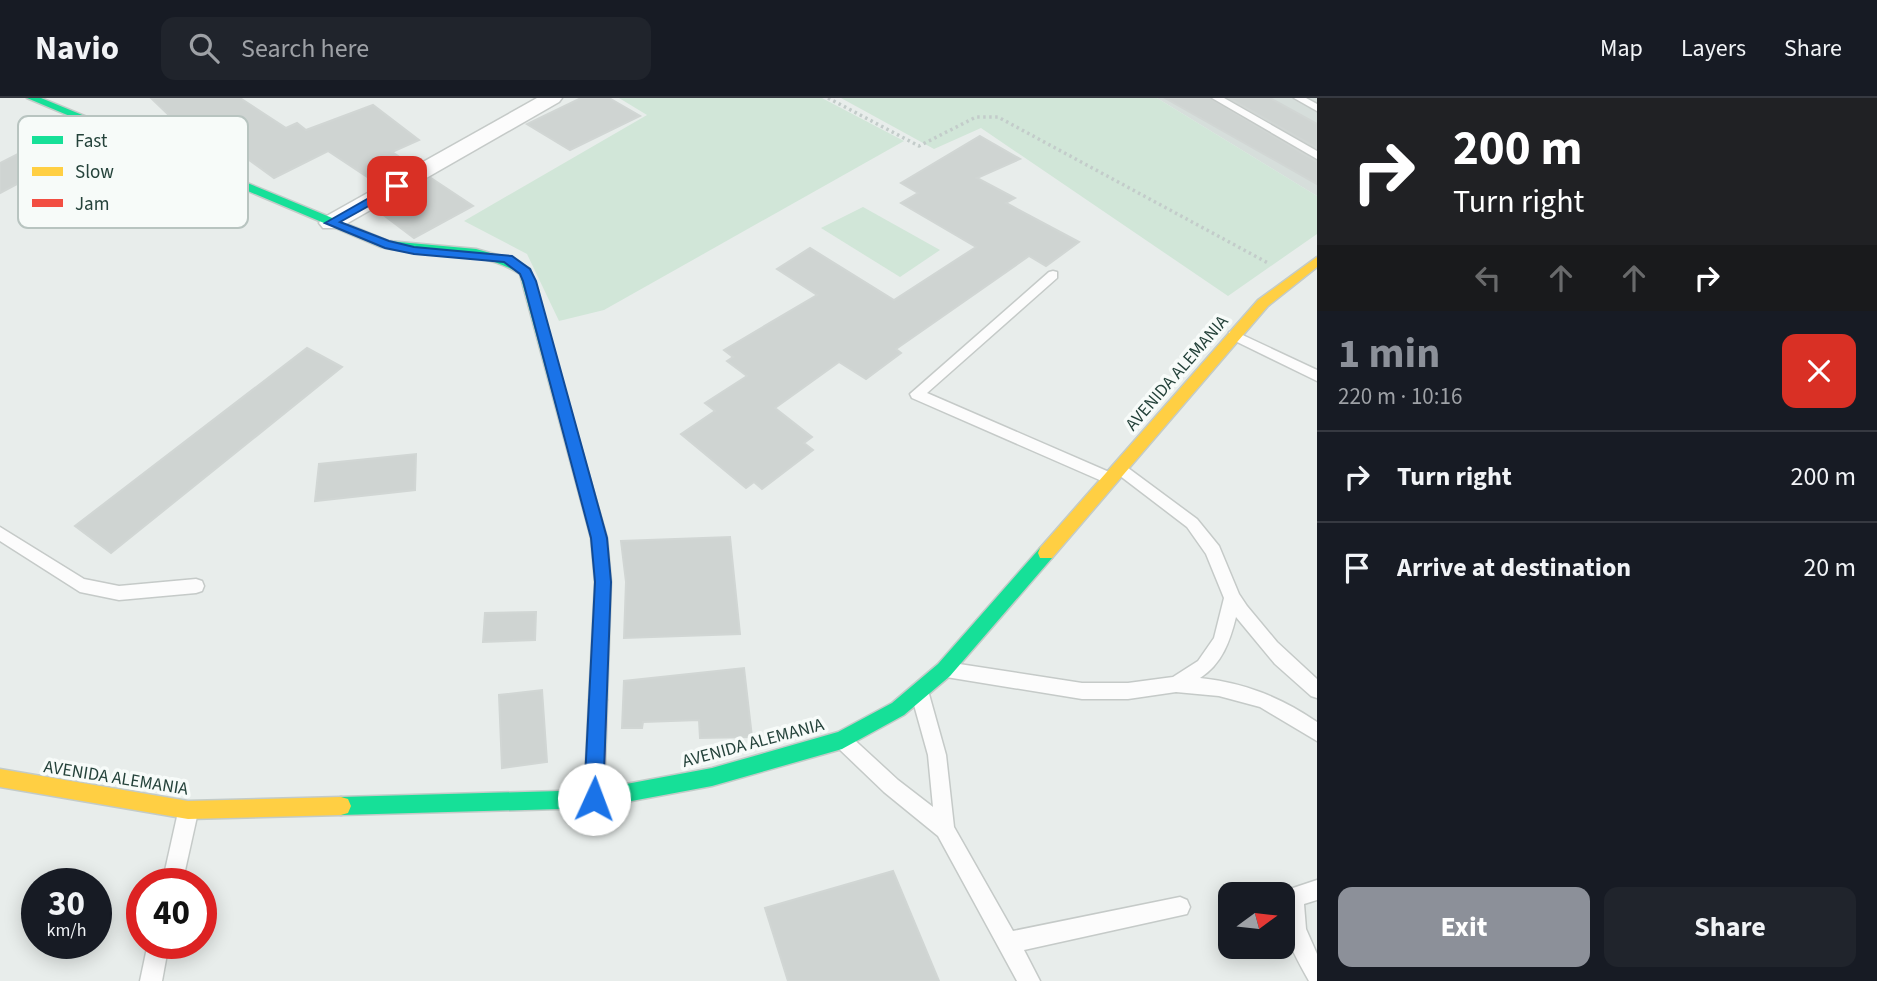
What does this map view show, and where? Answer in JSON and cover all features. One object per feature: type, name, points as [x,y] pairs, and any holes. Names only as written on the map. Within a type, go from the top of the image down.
[{"type":"street","points":[[32,98],[75,116]]},
{"type":"street","points":[[331,223],[552,98]]},
{"type":"street","points":[[248,188],[385,244],[414,251],[508,259],[526,272],[599,538],[603,582],[594,799]]},
{"type":"street","name":"AVENIDA ALEMANIA","points":[[0,778],[188,810],[389,807],[594,799],[712,777],[842,740],[898,709],[944,670],[1263,303],[1317,261]]},
{"type":"lane","points":[[1217,98],[1317,156]]},
{"type":"lane","points":[[1299,98],[1317,108]]},
{"type":"lane","points":[[1298,146],[1317,139]]},
{"type":"lane","points":[[1053,275],[917,394],[1116,474],[1192,523],[1213,551],[1232,598],[1256,634],[1278,658],[1317,690]]},
{"type":"lane","points":[[1234,335],[1317,376]]},
{"type":"lane","points":[[0,533],[80,585],[119,593],[196,586]]},
{"type":"lane","points":[[1176,684],[1205,666],[1222,641],[1232,598]]},
{"type":"lane","points":[[944,670],[1082,691],[1128,691],[1176,684],[1246,692],[1278,705],[1317,732]]},
{"type":"lane","points":[[919,690],[937,755],[945,829]]},
{"type":"lane","points":[[842,740],[891,786],[945,829],[1029,981]]},
{"type":"lane","points":[[175,868],[188,810]]},
{"type":"lane","points":[[1317,890],[1294,897],[1291,918],[1297,939],[1317,974]]},
{"type":"lane","points":[[1008,943],[1180,907]]},
{"type":"lane","points":[[151,981],[156,959]]},
{"type":"path","points":[[828,98],[919,146],[976,117],[998,117],[1294,277]]},
{"type":"shaded area","points":[[1157,98],[1317,98],[1317,196]]},
{"type":"green space","points":[[619,98],[822,98],[904,141],[604,310],[559,321],[527,254],[464,221],[647,115]]},
{"type":"green space","points":[[841,98],[1157,98],[1317,196],[1317,234],[1228,296],[981,128],[934,149]]},
{"type":"green space","points":[[863,207],[940,250],[900,277],[821,228]]},
{"type":"building","points":[[151,98],[240,98],[286,128],[297,123],[306,130],[373,105],[419,140],[392,152],[412,165],[378,184],[328,151],[274,178],[248,160],[248,116],[170,116]]},
{"type":"building","points":[[581,98],[609,98],[640,116],[570,150],[527,124]]},
{"type":"building","points":[[1165,98],[1210,98],[1317,162],[1317,184]]},
{"type":"building","points":[[1229,98],[1270,98],[1317,124],[1317,148]]},
{"type":"building","points":[[980,136],[1020,159],[977,178],[1015,198],[1006,203],[1079,242],[1046,266],[1029,256],[896,349],[901,353],[866,379],[839,362],[775,408],[812,437],[804,443],[813,450],[762,489],[754,482],[746,488],[681,434],[715,411],[705,403],[747,376],[727,361],[733,357],[724,350],[817,295],[777,269],[810,248],[894,300],[976,247],[901,203],[918,193],[901,183]]},
{"type":"building","points":[[18,154],[18,183],[0,193],[0,163]]},
{"type":"building","points":[[431,178],[473,206],[414,238],[377,210]]},
{"type":"building","points":[[307,348],[342,367],[111,553],[75,526]]},
{"type":"building","points":[[416,454],[415,490],[315,501],[319,464]]},
{"type":"building","points":[[730,537],[740,634],[624,638],[626,582],[621,541]]},
{"type":"building","points":[[536,612],[535,640],[483,642],[485,613]]},
{"type":"building","points":[[744,668],[752,737],[700,738],[699,720],[643,722],[642,728],[622,728],[624,681]]},
{"type":"building","points":[[542,690],[547,762],[502,768],[499,695]]},
{"type":"building","points":[[893,871],[939,981],[788,981],[765,908]]},
{"type":"traffic: fast","points":[[32,98],[76,116]]},
{"type":"traffic: fast","points":[[248,187],[385,244],[494,256],[526,272],[599,538],[603,582],[598,700]]},
{"type":"traffic: fast","points":[[341,806],[594,799],[712,777],[842,740],[898,709],[944,670],[1046,553]]},
{"type":"traffic: slow","points":[[1046,553],[1263,303],[1317,261]]},
{"type":"traffic: slow","points":[[0,778],[188,810],[341,806]]},
{"type":"traffic: jam","points":[[594,799],[598,700]]},
{"type":"route","points":[[397,186],[331,223],[385,244],[414,251],[508,259],[526,272],[530,281],[599,538],[603,582],[594,799]]}]
